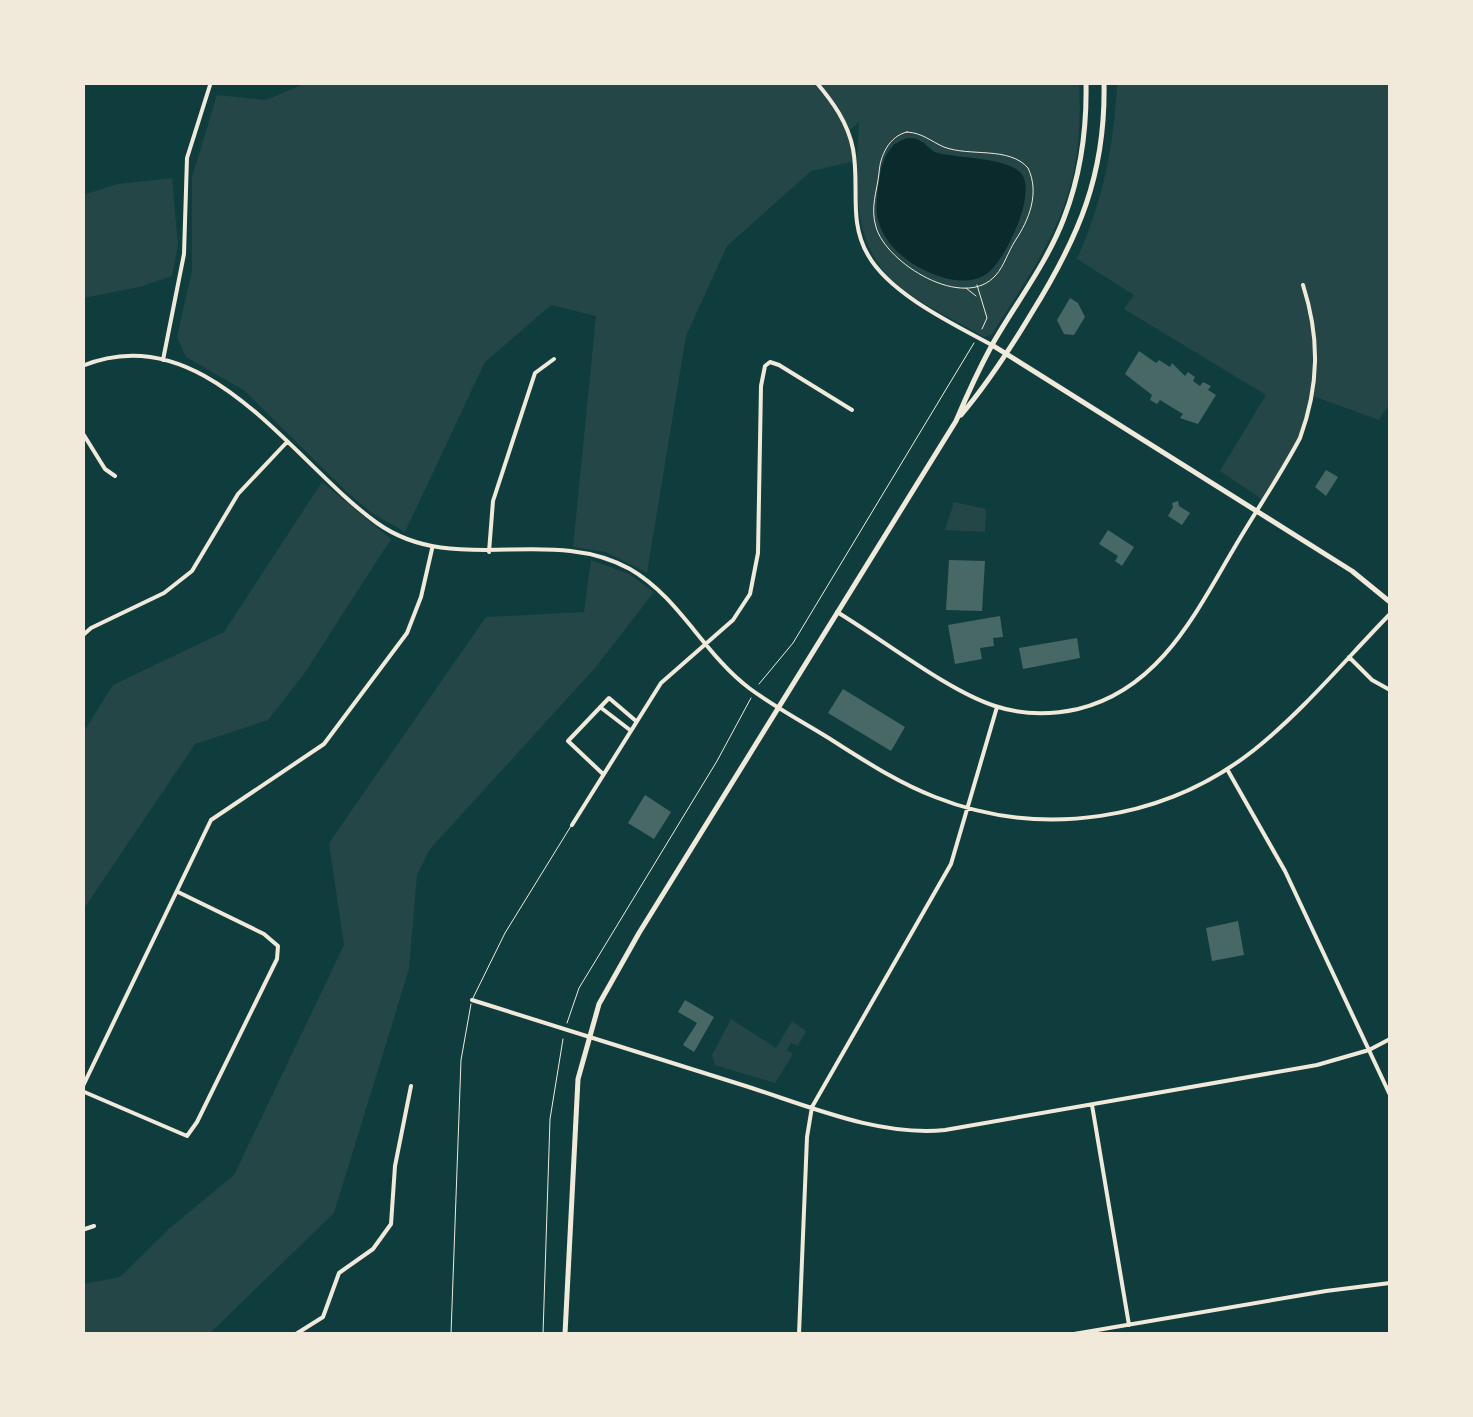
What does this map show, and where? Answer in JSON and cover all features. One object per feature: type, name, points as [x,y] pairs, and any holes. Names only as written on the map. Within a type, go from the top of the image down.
[{"type":"main road","points":[[956,421],[992,345],[1066,215],[1084,140],[1086,82]]},
{"type":"main road","points":[[565,1334],[574,1108],[588,1036],[617,969],[956,421],[1006,354],[1065,258],[1082,221],[1102,142],[1104,82]]},
{"type":"main road","points":[[992,345],[1352,571],[1390,602]]},
{"type":"street","points":[[164,360],[184,254],[187,158],[212,82]]},
{"type":"street","points":[[816,82],[848,132],[854,158],[855,214],[868,255],[897,288],[992,345]]},
{"type":"street","points":[[838,612],[924,668],[996,706],[1038,713],[1068,711],[1099,703],[1138,682],[1178,640],[1300,438],[1313,396],[1316,343],[1302,286]]},
{"type":"street","points":[[82,366],[130,357],[164,360],[206,375],[224,386],[372,520],[406,540],[432,548],[489,552],[555,550],[614,561],[664,594],[732,675],[906,784],[969,809],[1038,820],[1112,815],[1167,800],[1228,769],[1282,726],[1390,614]]},
{"type":"street","points":[[489,552],[493,501],[535,374],[554,359]]},
{"type":"street","points":[[572,824],[668,675],[740,612],[750,594],[756,572],[765,366],[770,362],[779,365],[852,410]]},
{"type":"street","points":[[82,432],[104,468],[114,476]]},
{"type":"street","points":[[82,636],[90,628],[164,593],[192,570],[238,494],[287,442]]},
{"type":"street","points":[[178,892],[264,934],[278,946],[261,992],[187,1136],[82,1090],[210,820],[324,744],[406,633],[421,597],[432,548]]},
{"type":"street","points":[[1349,657],[1369,677],[1390,690]]},
{"type":"street","points":[[603,774],[568,741],[609,698],[636,721]]},
{"type":"street","points":[[799,1334],[807,1137],[812,1106],[957,850],[996,706]]},
{"type":"street","points":[[600,707],[630,730]]},
{"type":"street","points":[[1228,769],[1278,856],[1390,1095]]},
{"type":"street","points":[[472,1000],[812,1106],[892,1129],[920,1132],[1317,1065],[1369,1050],[1390,1039]]},
{"type":"street","points":[[296,1334],[322,1316],[339,1273],[373,1249],[390,1224],[394,1166],[411,1086]]},
{"type":"street","points":[[1092,1105],[1129,1325]]},
{"type":"street","points":[[82,1230],[94,1226]]},
{"type":"street","points":[[1074,1334],[1390,1283]]},
{"type":"lane","points":[[452,1334],[461,1060],[472,1000],[505,932],[572,824]]},
{"type":"path","points":[[919,132],[950,148],[1013,157],[1031,174],[1033,193],[1026,222],[996,275],[977,285],[956,288],[932,280],[902,262],[876,230],[872,200],[880,162],[896,135],[919,132]]},
{"type":"path","points":[[977,285],[987,318],[977,338]]},
{"type":"path","points":[[966,288],[978,298]]},
{"type":"shaded area","points":[[308,82],[1079,83],[1079,123],[1070,188],[1060,217],[1013,301],[992,334],[984,337],[906,292],[881,268],[870,249],[859,208],[859,122],[848,132],[853,150],[851,162],[811,171],[727,246],[686,336],[647,573],[606,552],[573,547],[596,316],[551,305],[485,362],[405,532],[372,513],[347,492],[245,391],[186,357],[177,337],[192,271],[192,177],[217,95],[266,100]],"holes":[[[924,142],[934,152],[1006,165],[950,279],[923,269],[900,254],[884,232],[877,205],[884,161],[894,144]]]},
{"type":"shaded area","points":[[1117,83],[1390,83],[1390,403],[1379,420],[1313,396],[1300,438],[1263,500],[1220,471],[1266,395],[1124,309],[1134,295],[1077,259],[1106,173]]},
{"type":"shaded area","points":[[908,138],[940,154],[995,161],[1021,173],[1025,183],[1022,211],[1001,257],[985,275],[966,281],[924,270],[906,259],[884,234],[877,210],[881,172],[892,147]]},
{"type":"shaded area","points":[[172,178],[178,245],[172,276],[83,298],[83,195],[118,184]]},
{"type":"shaded area","points":[[322,482],[391,539],[304,674],[268,720],[195,744],[83,910],[83,733],[113,685],[224,632]]},
{"type":"shaded area","points":[[954,502],[986,509],[985,532],[945,530]]},
{"type":"shaded area","points":[[591,560],[629,574],[654,592],[595,668],[430,849],[417,875],[409,969],[334,1213],[209,1334],[83,1334],[83,1284],[120,1277],[170,1228],[234,1175],[344,945],[329,843],[486,617],[584,612]]},
{"type":"shaded area","points":[[731,1019],[776,1048],[792,1021],[806,1031],[798,1046],[791,1043],[787,1050],[793,1054],[775,1083],[715,1065],[712,1055]]},
{"type":"building","points":[[1070,298],[1078,303],[1085,317],[1074,335],[1064,334],[1057,320]]},
{"type":"building","points":[[1139,351],[1156,363],[1159,360],[1170,367],[1172,363],[1185,376],[1188,372],[1200,386],[1203,382],[1211,386],[1208,390],[1216,395],[1198,424],[1180,418],[1183,414],[1160,400],[1157,404],[1150,400],[1152,395],[1125,374]]},
{"type":"building","points":[[1326,470],[1338,477],[1326,496],[1315,487]]},
{"type":"building","points":[[1178,501],[1190,513],[1182,525],[1168,516],[1172,503]]},
{"type":"building","points":[[1108,530],[1134,547],[1122,566],[1115,561],[1118,556],[1099,544]]},
{"type":"building","points":[[949,560],[985,561],[982,611],[946,610]]},
{"type":"building","points":[[1000,616],[1003,637],[993,638],[994,646],[980,648],[982,659],[955,664],[948,625]]},
{"type":"building","points":[[1077,638],[1080,658],[1023,669],[1019,648]]},
{"type":"building","points":[[843,689],[905,727],[891,751],[828,713]]},
{"type":"building","points":[[645,795],[671,812],[654,839],[628,823]]},
{"type":"building","points":[[1238,921],[1244,955],[1212,961],[1206,928]]},
{"type":"building","points":[[685,1000],[714,1017],[694,1052],[683,1045],[697,1023],[678,1012]]}]
